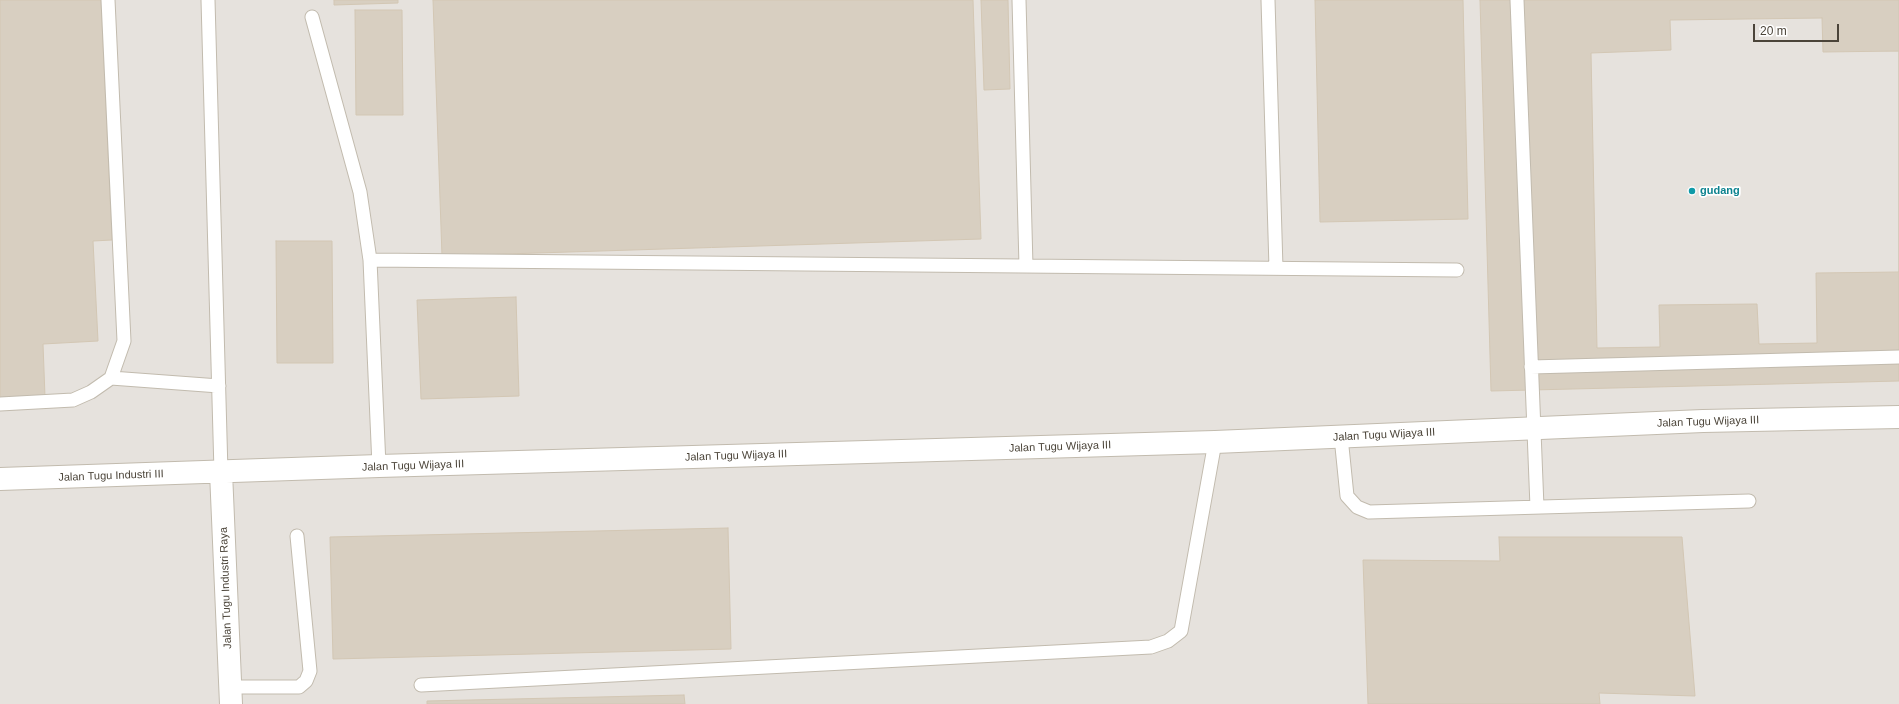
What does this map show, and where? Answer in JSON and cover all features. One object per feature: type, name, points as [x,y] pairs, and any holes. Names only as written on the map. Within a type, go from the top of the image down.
[{"type":"street","name":"Jalan Tugu Wijaya III","points":[[221,472],[379,466],[1215,442],[1703,421],[1899,417]]},
{"type":"street","name":"Jalan Tugu Industri III","points":[[0,479],[221,472]]},
{"type":"street","name":"Jalan Tugu Industri Raya","points":[[221,472],[230,696]]},
{"type":"lane","points":[[0,404],[73,400],[91,392],[111,378],[124,341],[108,0]]},
{"type":"lane","points":[[208,0],[221,472]]},
{"type":"lane","points":[[1019,0],[1026,266]]},
{"type":"lane","points":[[1268,0],[1276,268]]},
{"type":"lane","points":[[1517,0],[1537,507]]},
{"type":"lane","points":[[312,17],[360,192],[370,260],[379,466]]},
{"type":"lane","points":[[370,260],[1457,270]]},
{"type":"lane","points":[[1531,367],[1899,357]]},
{"type":"lane","points":[[111,378],[219,386]]},
{"type":"lane","points":[[1341,437],[1347,496],[1357,507],[1369,512],[1749,501]]},
{"type":"lane","points":[[422,685],[1151,647],[1168,641],[1181,631],[1215,442]]},
{"type":"lane","points":[[230,696],[299,687],[306,681],[310,671],[297,536]]},
{"type":"shaded area","points":[[0,0],[1899,0],[1899,704],[0,704]]},
{"type":"building","points":[[0,0],[101,0],[112,240],[93,241],[98,341],[43,344],[45,397],[0,399]]},
{"type":"building","points":[[334,0],[398,0],[398,3],[334,5]]},
{"type":"building","points":[[433,0],[973,0],[981,239],[442,256]]},
{"type":"building","points":[[981,0],[1008,0],[1010,89],[984,90]]},
{"type":"building","points":[[1315,0],[1463,0],[1468,219],[1320,222]]},
{"type":"building","name":"gudang","points":[[1480,0],[1899,0],[1899,381],[1491,391]]},
{"type":"building","points":[[355,10],[402,10],[403,115],[356,115]]},
{"type":"building","points":[[1822,18],[1823,52],[1899,51],[1899,272],[1816,273],[1817,343],[1759,344],[1757,304],[1659,305],[1660,347],[1597,348],[1591,53],[1671,50],[1670,20]]},
{"type":"building","points":[[276,241],[332,241],[333,363],[277,363]]},
{"type":"building","points":[[516,297],[519,396],[421,399],[417,300]]},
{"type":"building","points":[[728,528],[731,649],[333,659],[330,537]]},
{"type":"building","points":[[1499,537],[1682,537],[1695,696],[1599,693],[1600,704],[1368,704],[1363,560],[1500,561]]},
{"type":"building","points":[[684,695],[685,704],[427,704],[427,701]]},
{"type":"place","name":"gudang","points":[[1692,191]]}]
